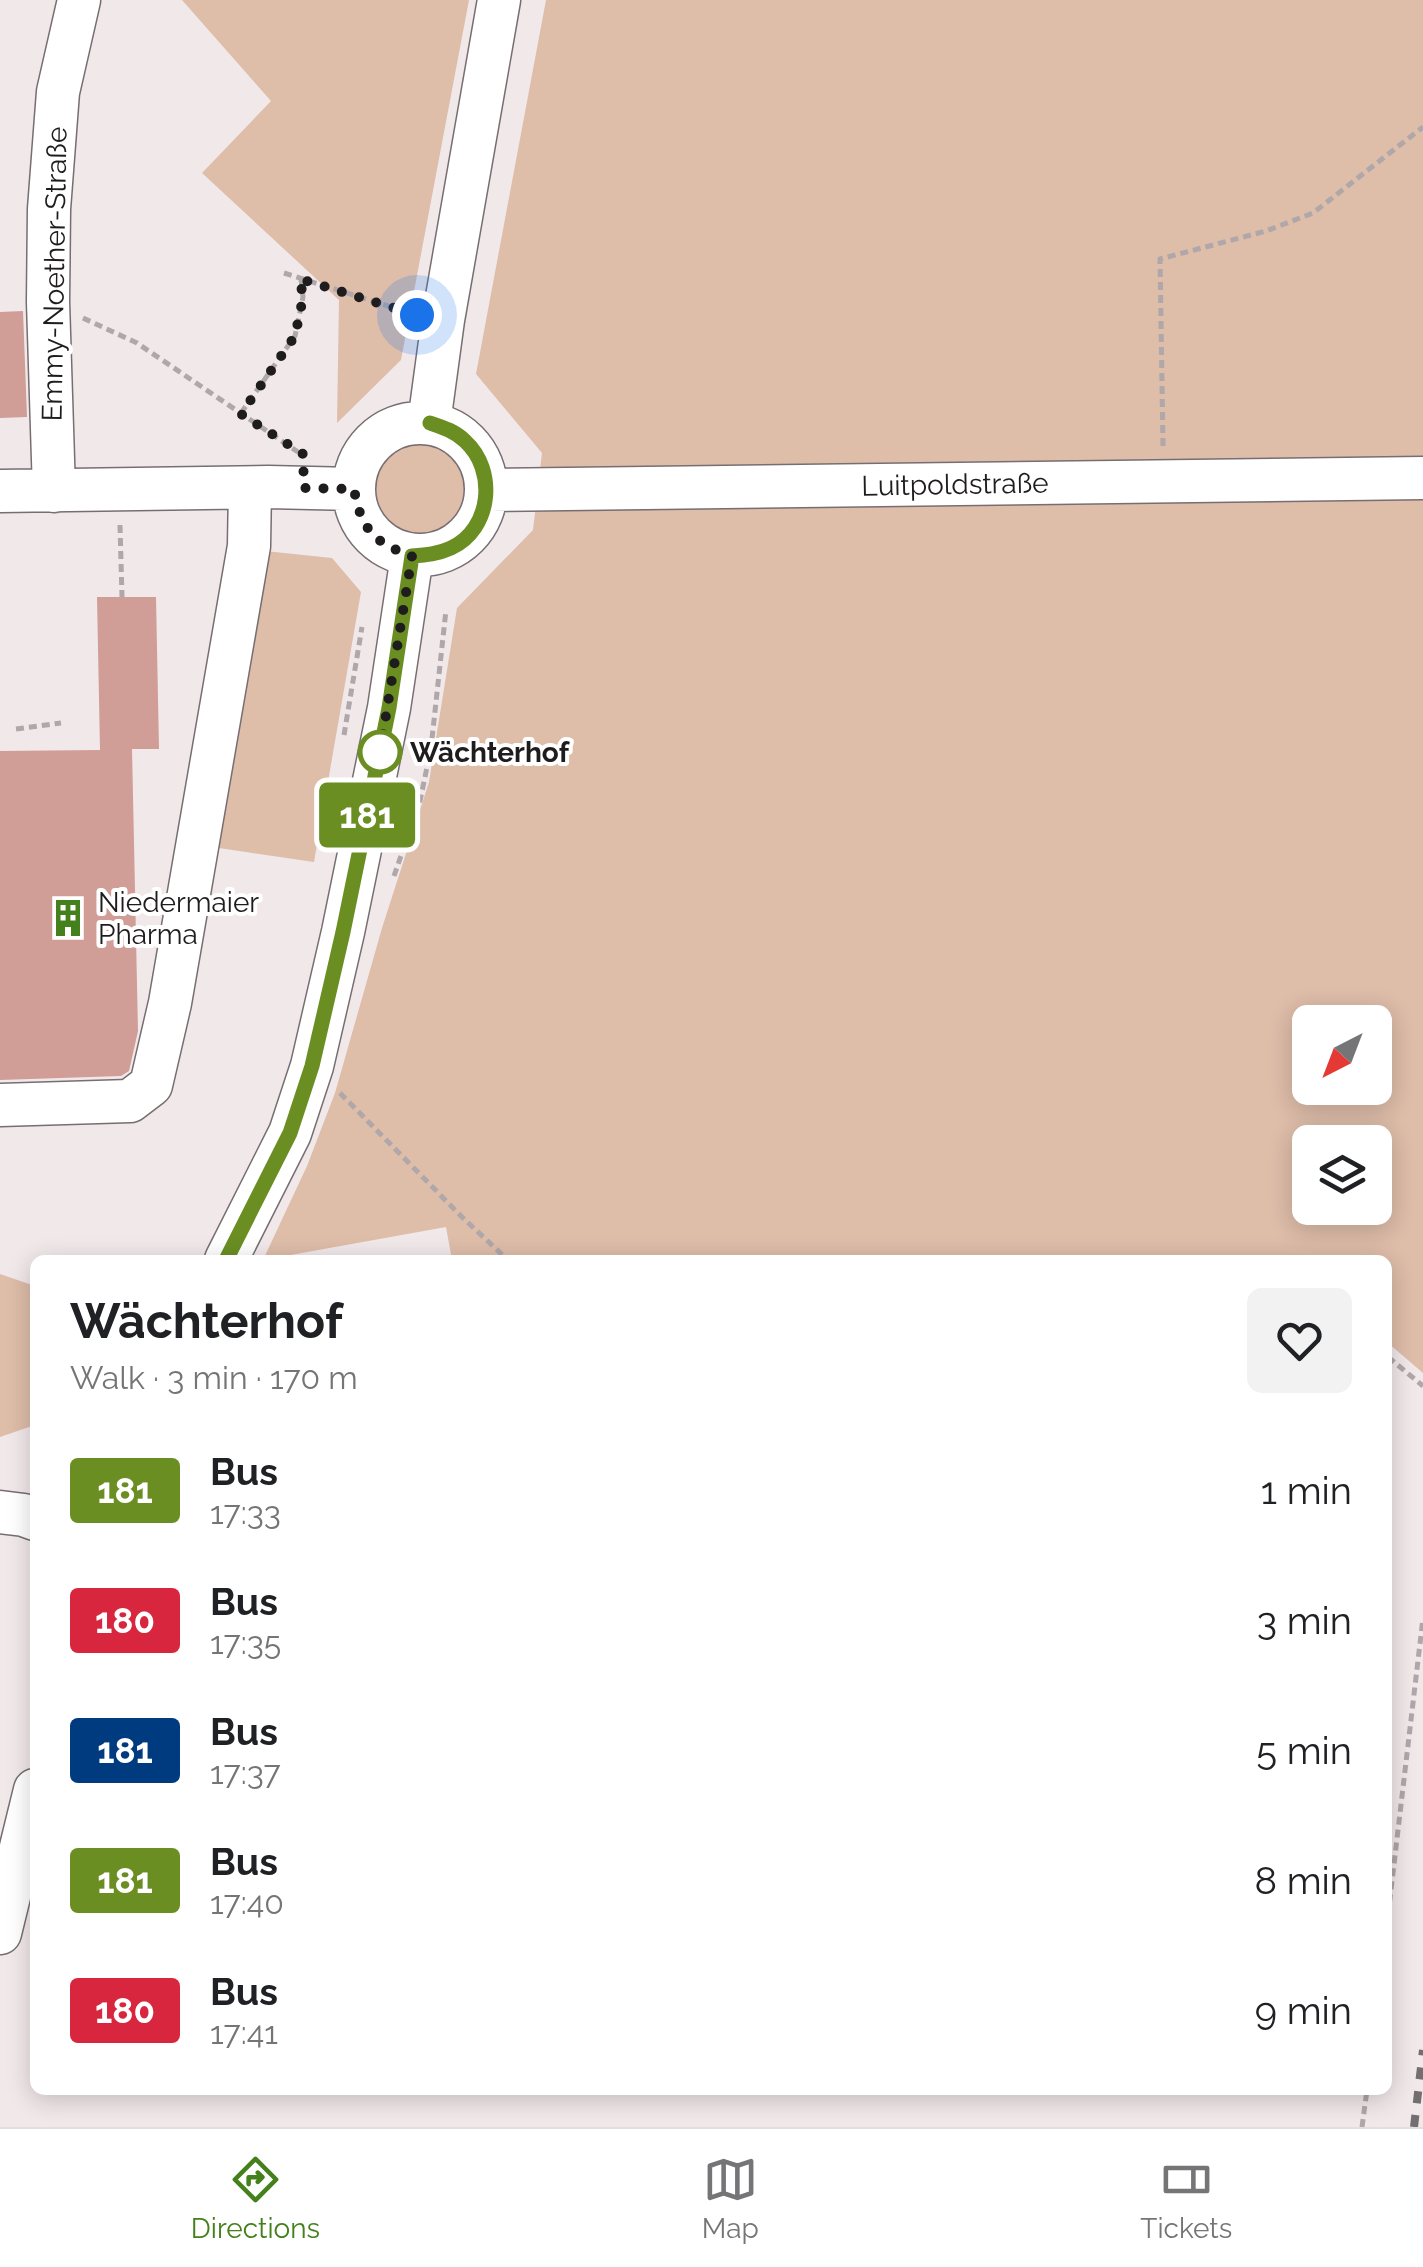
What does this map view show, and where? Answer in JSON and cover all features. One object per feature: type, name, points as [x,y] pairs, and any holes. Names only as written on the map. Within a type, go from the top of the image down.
[{"type":"street","name":"Emmy-Noether-Straße","points":[[54,490],[49,209],[58,92],[78,0]]},
{"type":"street","points":[[430,423],[442,320],[499,0]]},
{"type":"street","points":[[430,423],[464,439],[476,454],[487,490],[483,512],[472,532],[455,546],[434,554],[412,556],[390,548],[370,534],[358,513],[354,489],[358,467],[369,448],[386,433],[407,424],[430,423]]},
{"type":"street","points":[[0,491],[250,488],[303,471],[354,489]]},
{"type":"street","name":"Luitpoldstraße","points":[[487,490],[1423,478]]},
{"type":"street","points":[[0,1105],[130,1102],[151,1085],[170,1004],[249,546],[250,488]]},
{"type":"street","points":[[229,1255],[290,1133],[312,1066],[389,708],[412,556]]},
{"type":"street","points":[[0,1512],[30,1518]]},
{"type":"street","points":[[0,1932],[30,1810]]},
{"type":"path","points":[[1163,435],[1160,259],[1266,231],[1314,213],[1423,128]]},
{"type":"path","points":[[284,273],[417,315]]},
{"type":"path","points":[[241,414],[295,336],[303,298],[300,279]]},
{"type":"path","points":[[48,302],[137,343],[241,414],[303,471]]},
{"type":"path","points":[[118,490],[122,597]]},
{"type":"path","points":[[16,728],[61,723]]},
{"type":"path","points":[[420,746],[431,748]]},
{"type":"path","points":[[333,1085],[503,1255]]},
{"type":"path","points":[[1392,1360],[1423,1386]]},
{"type":"path","points":[[1392,1881],[1423,1618]]},
{"type":"path","points":[[1362,2127],[1365,2095]]},
{"type":"shaded area","points":[[182,0],[469,0],[401,360],[337,423],[339,300],[202,173],[271,101]]},
{"type":"shaded area","points":[[546,0],[1423,0],[1423,1373],[1392,1346],[1392,1255],[451,1255],[446,1227],[291,1255],[265,1255],[307,1166],[335,1093],[429,782],[457,608],[533,530],[542,453],[476,374]]},
{"type":"shaded area","points":[[421,441],[449,449],[463,463],[471,491],[463,519],[449,533],[421,541],[393,533],[379,519],[371,491],[379,463],[393,449]]},
{"type":"shaded area","points":[[265,551],[332,558],[361,592],[314,862],[212,847]]},
{"type":"shaded area","points":[[0,1274],[30,1284],[30,1427],[0,1437]]},
{"type":"building","points":[[23,311],[27,417],[0,418],[0,312]]},
{"type":"building","name":"Niedermaier Pharma","points":[[97,597],[156,597],[159,749],[132,749],[138,1031],[129,1071],[121,1076],[0,1080],[0,751],[100,750]]},
{"type":"railway","points":[[1414,2127],[1423,2050]]},
{"type":"bus line","name":"181","points":[[228,1255],[290,1133],[312,1066],[389,708],[412,556],[434,554],[455,546],[472,532],[483,512],[487,490],[476,454],[464,439],[430,423]]},
{"type":"place","name":"Wächterhof","points":[[380,752]]},
{"type":"place","name":"Niedermaier Pharma","points":[[68,918]]},
{"type":"route","points":[[380,752],[412,556],[390,548],[370,534],[358,513],[354,489],[304,488],[303,454],[241,414],[295,336],[303,298],[300,279],[417,315]]}]
